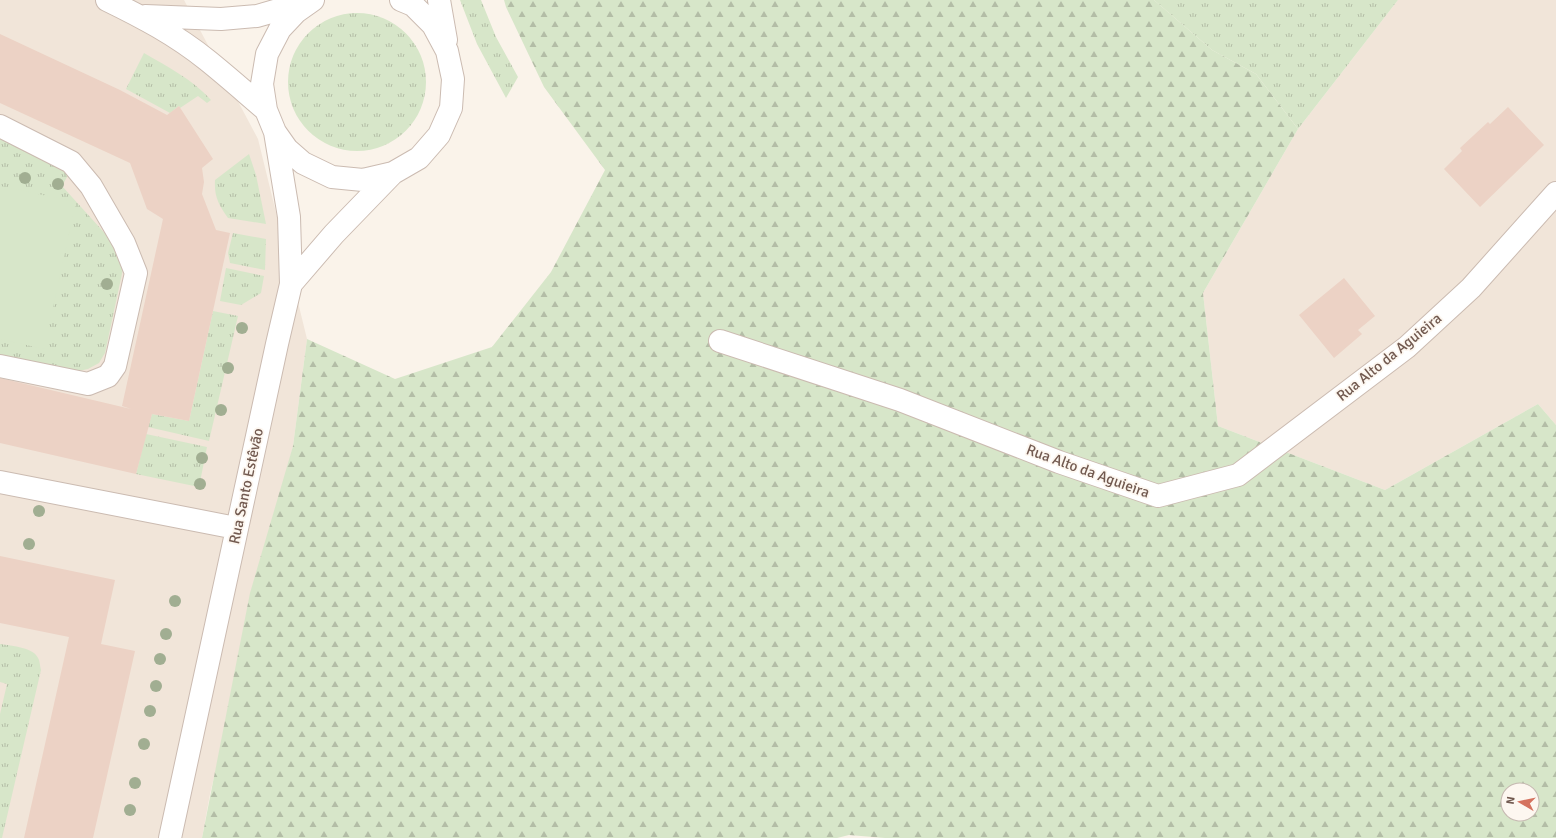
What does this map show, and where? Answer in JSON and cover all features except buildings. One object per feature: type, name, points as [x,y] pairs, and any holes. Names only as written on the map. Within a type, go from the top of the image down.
[{"type":"street","points":[[107,0],[139,15],[174,36],[207,59],[266,110]]},
{"type":"street","points":[[139,15],[221,20],[257,16],[312,0]]},
{"type":"street","points":[[312,0],[296,12],[280,29],[267,54],[262,84],[266,110],[275,132],[288,149],[303,163],[332,177],[363,180],[393,173]]},
{"type":"street","points":[[401,0],[412,5],[433,25],[448,51]]},
{"type":"street","points":[[291,284],[334,234],[393,173],[419,158],[439,135],[451,108],[453,79],[439,0]]},
{"type":"street","points":[[0,126],[71,162],[91,186],[124,243],[136,273],[116,366],[108,376],[88,384],[0,366]]},
{"type":"street","name":"Rua Santo Estêvão","points":[[170,838],[276,344],[291,284],[289,217],[275,132]]},
{"type":"street","name":"Rua Alto da Aguieira","points":[[720,341],[900,400],[1059,462],[1158,496],[1238,475],[1407,347],[1471,288],[1556,193]]},
{"type":"street","points":[[0,482],[236,528]]},
{"type":"shaded area","points":[[0,0],[184,0],[258,139],[307,339],[293,446],[210,794],[202,838],[0,838]]},
{"type":"shaded area","points":[[1398,0],[1556,0],[1556,425],[1538,404],[1385,490],[1218,426],[1203,293],[1298,129]]},
{"type":"green space","points":[[460,0],[481,0],[496,37],[518,77],[506,98],[477,44]]},
{"type":"green space","points":[[504,0],[1154,0],[1212,50],[1256,74],[1298,129],[1203,293],[1218,426],[1385,490],[1538,404],[1556,425],[1556,838],[885,838],[849,835],[837,838],[202,838],[250,593],[293,446],[307,339],[395,379],[492,347],[551,272],[605,170],[544,87]]},
{"type":"green space","points":[[1154,0],[1398,0],[1298,129],[1256,74],[1212,50]]},
{"type":"green space","points":[[364,13],[390,21],[401,28],[411,38],[421,56],[425,68],[425,96],[418,115],[411,126],[401,136],[390,143],[371,150],[350,151],[324,143],[313,136],[303,126],[296,115],[289,96],[288,75],[296,49],[303,38],[313,28],[324,21],[343,14]]},
{"type":"green space","points":[[144,53],[171,68],[196,86],[211,100],[207,103],[198,96],[180,108],[179,106],[170,113],[126,89]]},
{"type":"green space","points":[[0,132],[72,168],[62,186],[110,239],[123,269],[105,353],[99,363],[88,369],[74,372],[0,356]]},
{"type":"green space","points":[[249,154],[256,175],[266,224],[228,218],[216,196],[215,180]]},
{"type":"green space","points":[[0,186],[76,202],[44,349],[0,339]]},
{"type":"green space","points":[[233,233],[266,239],[265,270],[230,263],[228,253]]},
{"type":"green space","points":[[226,268],[264,276],[261,293],[241,305],[220,301]]},
{"type":"green space","points":[[213,311],[238,316],[209,441],[148,427],[152,414],[189,421]]},
{"type":"green space","points":[[146,434],[207,447],[199,487],[136,474]]},
{"type":"green space","points":[[0,644],[22,648],[33,652],[39,660],[41,670],[2,838],[0,838],[0,714],[7,684],[0,682]]}]
